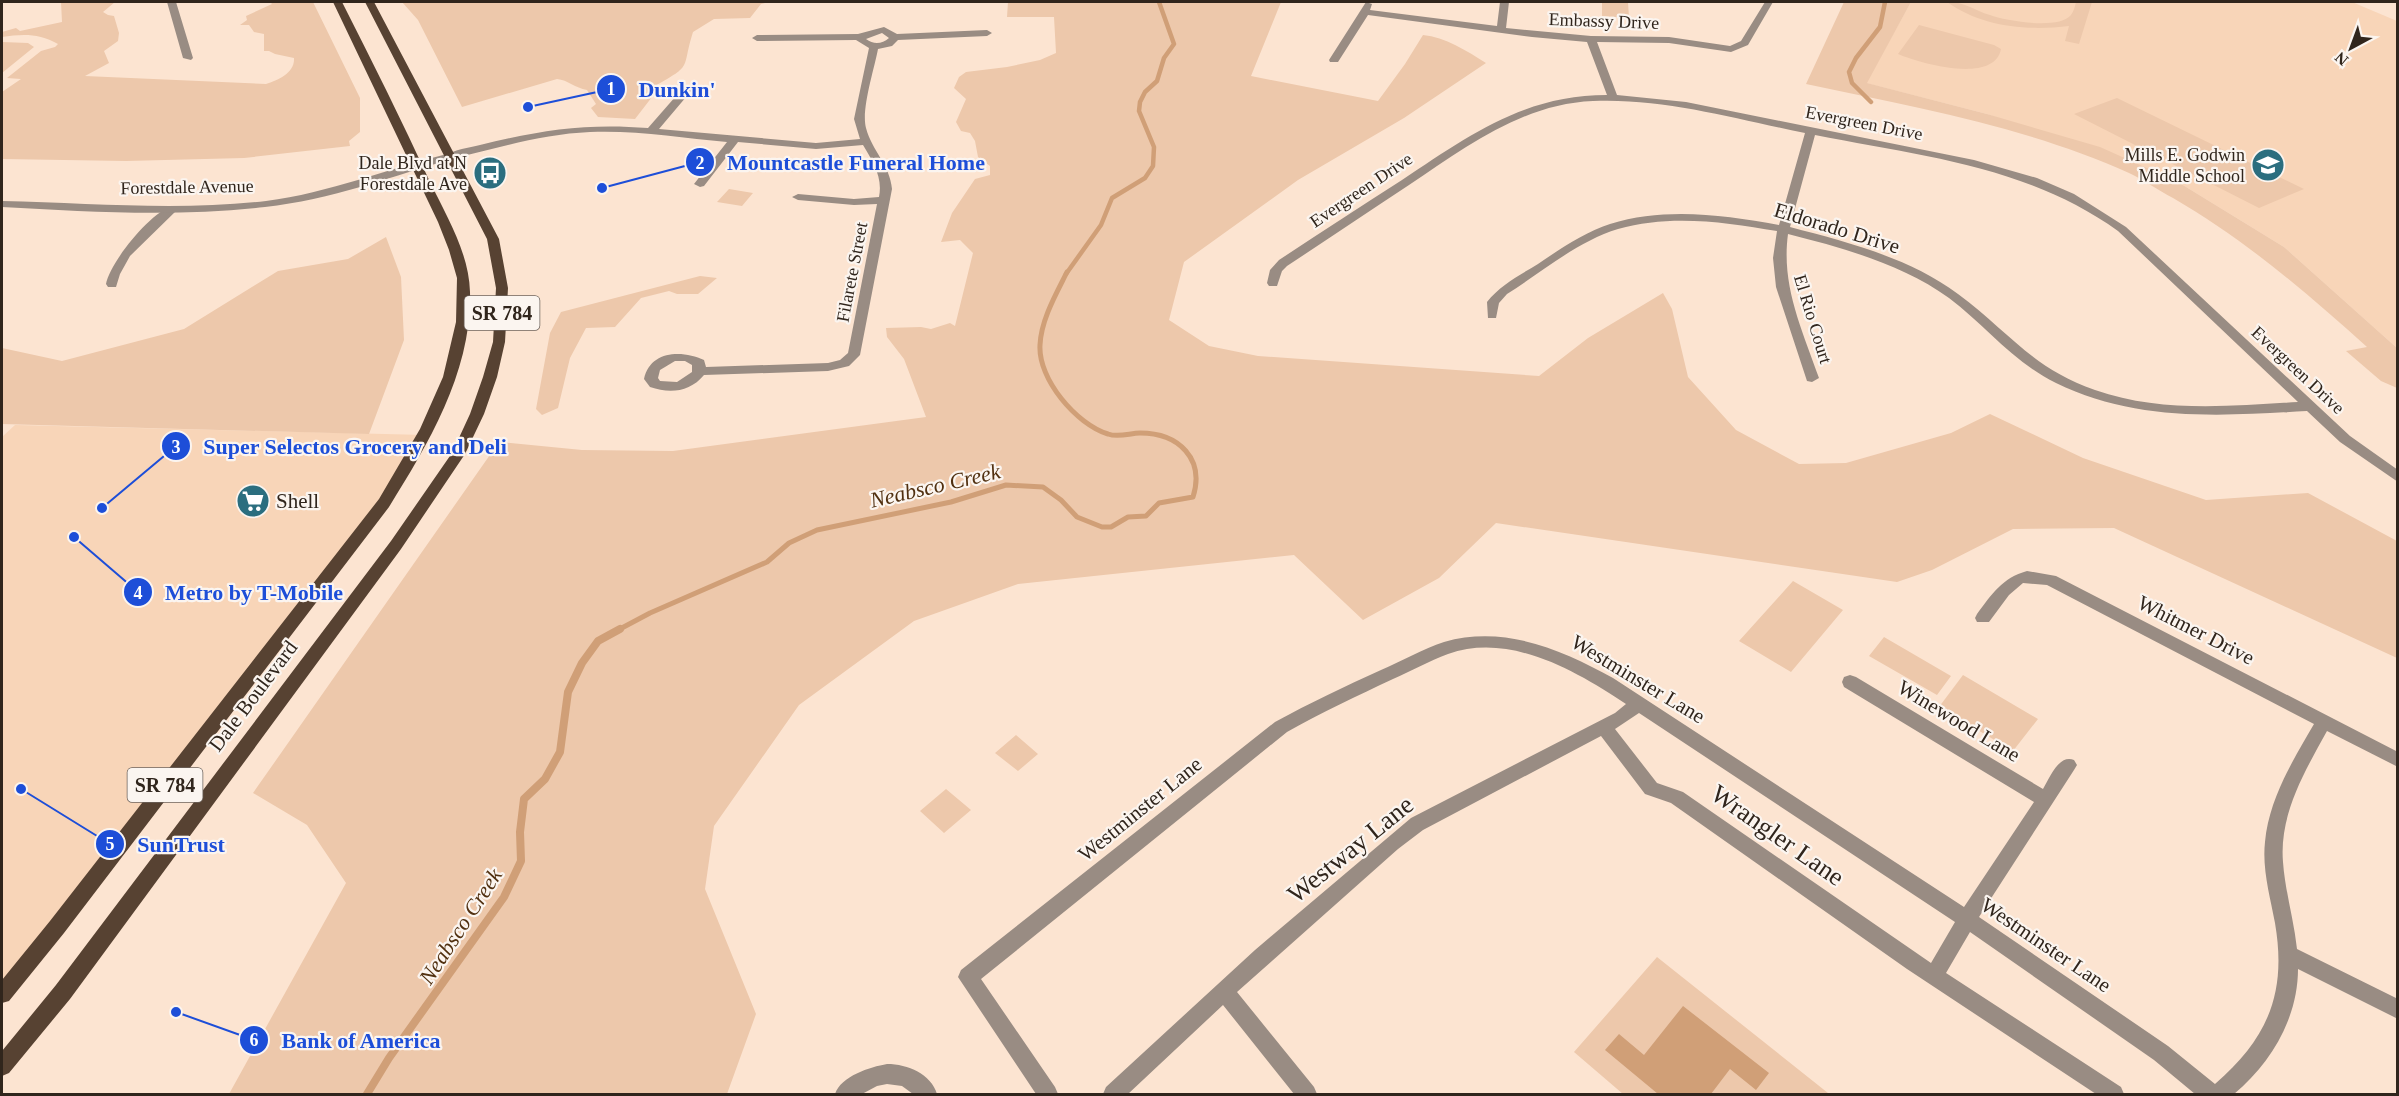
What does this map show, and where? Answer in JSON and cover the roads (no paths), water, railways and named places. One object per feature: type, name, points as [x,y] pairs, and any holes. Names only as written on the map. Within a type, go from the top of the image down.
[{"type":"main road","name":"Dale Boulevard","points":[[2,994],[57,927],[384,503],[409,465],[445,392],[455,359],[461,326],[464,293],[462,270],[455,248],[417,166],[337,2]]},
{"type":"main road","name":"Dale Boulevard","points":[[2,1066],[63,992],[396,545],[458,454],[477,414],[490,377],[499,342],[502,288],[493,239],[369,2]]},
{"type":"street","points":[[171,2],[188,58]]},
{"type":"street","points":[[1501,30],[1505,2]]},
{"type":"street","name":"Embassy Drive","points":[[1366,7],[1501,30],[1591,39],[1669,40],[1720,49],[1735,49],[1745,43],[1769,2]]},
{"type":"street","points":[[1334,60],[1366,7]]},
{"type":"street","points":[[756,38],[861,37],[879,30],[891,32],[895,36],[987,33]]},
{"type":"street","points":[[861,37],[863,44],[874,46],[890,43],[895,36]]},
{"type":"street","points":[[1591,39],[1613,98]]},
{"type":"street","name":"Filarete Street","points":[[700,370],[828,367],[849,360],[856,348],[885,200],[885,174],[866,142],[859,119],[874,46]]},
{"type":"street","points":[[651,132],[687,90]]},
{"type":"street","name":"Evergreen Drive","points":[[1274,283],[1276,270],[1283,263],[1482,132],[1531,109],[1569,101],[1613,98],[1670,103],[1999,169],[2038,182],[2088,205],[2122,229],[2358,450],[2397,477]]},
{"type":"street","name":"Forestdale Avenue","points":[[2,204],[172,209],[237,207],[294,200],[524,136],[560,130],[608,128],[816,146],[866,142]]},
{"type":"street","name":"El Rio Court","points":[[1811,130],[1783,230],[1779,258],[1782,287],[1812,378]]},
{"type":"street","points":[[700,184],[735,139]]},
{"type":"street","points":[[798,197],[854,202],[885,200]]},
{"type":"street","points":[[112,284],[115,268],[141,238],[172,209]]},
{"type":"street","name":"Eldorado Drive","points":[[1492,315],[1493,302],[1503,291],[1597,234],[1624,224],[1654,218],[1700,217],[1730,220],[1783,230],[1866,253],[1925,279],[1964,304],[2014,351],[2033,364],[2091,393],[2125,403],[2176,411],[2217,412],[2309,406]]},
{"type":"street","name":"Whitmer Drive","points":[[1983,618],[2012,580],[2030,575],[2043,577],[2397,760]]},
{"type":"street","name":"Westminster Lane","points":[[1048,1095],[968,977],[1281,727],[1320,705],[1446,648],[1489,641],[1512,643],[1534,649],[1584,669],[1966,920],[2161,1053],[2211,1095]]},
{"type":"street","name":"Winewood Lane","points":[[1850,682],[2045,799]]},
{"type":"street","name":"Westway Lane","points":[[1113,1095],[1224,991],[1383,850],[1417,824],[1621,718],[1638,704]]},
{"type":"street","points":[[2219,1095],[2239,1078],[2264,1050],[2281,1018],[2288,988],[2288,954],[2275,871],[2274,840],[2280,813],[2324,722]]},
{"type":"street","name":"Wrangler Lane","points":[[1604,727],[1651,789],[1677,797],[1934,976],[2114,1095]]},
{"type":"street","points":[[1934,976],[1966,920],[2068,765]]},
{"type":"street","points":[[2288,954],[2379,998],[2397,1010]]},
{"type":"street","points":[[1224,991],[1306,1095]]},
{"type":"street","points":[[845,1095],[870,1077],[888,1073],[906,1076],[920,1084],[927,1095]]},
{"type":"waterway","name":"Neabsco Creek","points":[[1066,274],[1101,225],[1112,198],[1145,178],[1153,166],[1154,147],[1139,111],[1140,102],[1145,92],[1157,81],[1164,58],[1174,44],[1159,2]]},
{"type":"waterway","points":[[1871,102],[1852,83],[1849,72],[1856,58],[1880,27],[1885,2]]},
{"type":"waterway","name":"Neabsco Creek","points":[[618,630],[650,613],[767,562],[789,543],[817,530],[951,502],[1006,485],[1043,487],[1061,500],[1077,517],[1102,527],[1111,527],[1128,517],[1146,516],[1159,503],[1193,497],[1196,483],[1192,460],[1177,443],[1154,434],[1116,436],[1096,429],[1072,410],[1052,385],[1041,358],[1041,336],[1050,307],[1066,274]]},
{"type":"waterway","name":"Neabsco Creek","points":[[367,1094],[389,1058],[504,897],[521,861],[520,832],[524,799],[545,779],[560,752],[568,692],[582,663],[598,641],[620,629]]},
{"type":"place","name":"Dunkin'","points":[[528,107]]},
{"type":"place","name":"Mills E. Godwin Middle School","points":[[2268,165]]},
{"type":"place","name":"Dale Blvd at N Forestdale Ave","points":[[490,173]]},
{"type":"place","name":"Mountcastle Funeral Home","points":[[602,188]]},
{"type":"place","name":"Shell","points":[[253,501]]},
{"type":"place","name":"Super Selectos Grocery and Deli","points":[[102,508]]},
{"type":"place","name":"Metro by T-Mobile","points":[[74,537]]},
{"type":"place","name":"SunTrust","points":[[21,789]]},
{"type":"place","name":"Bank of America","points":[[176,1012]]}]
